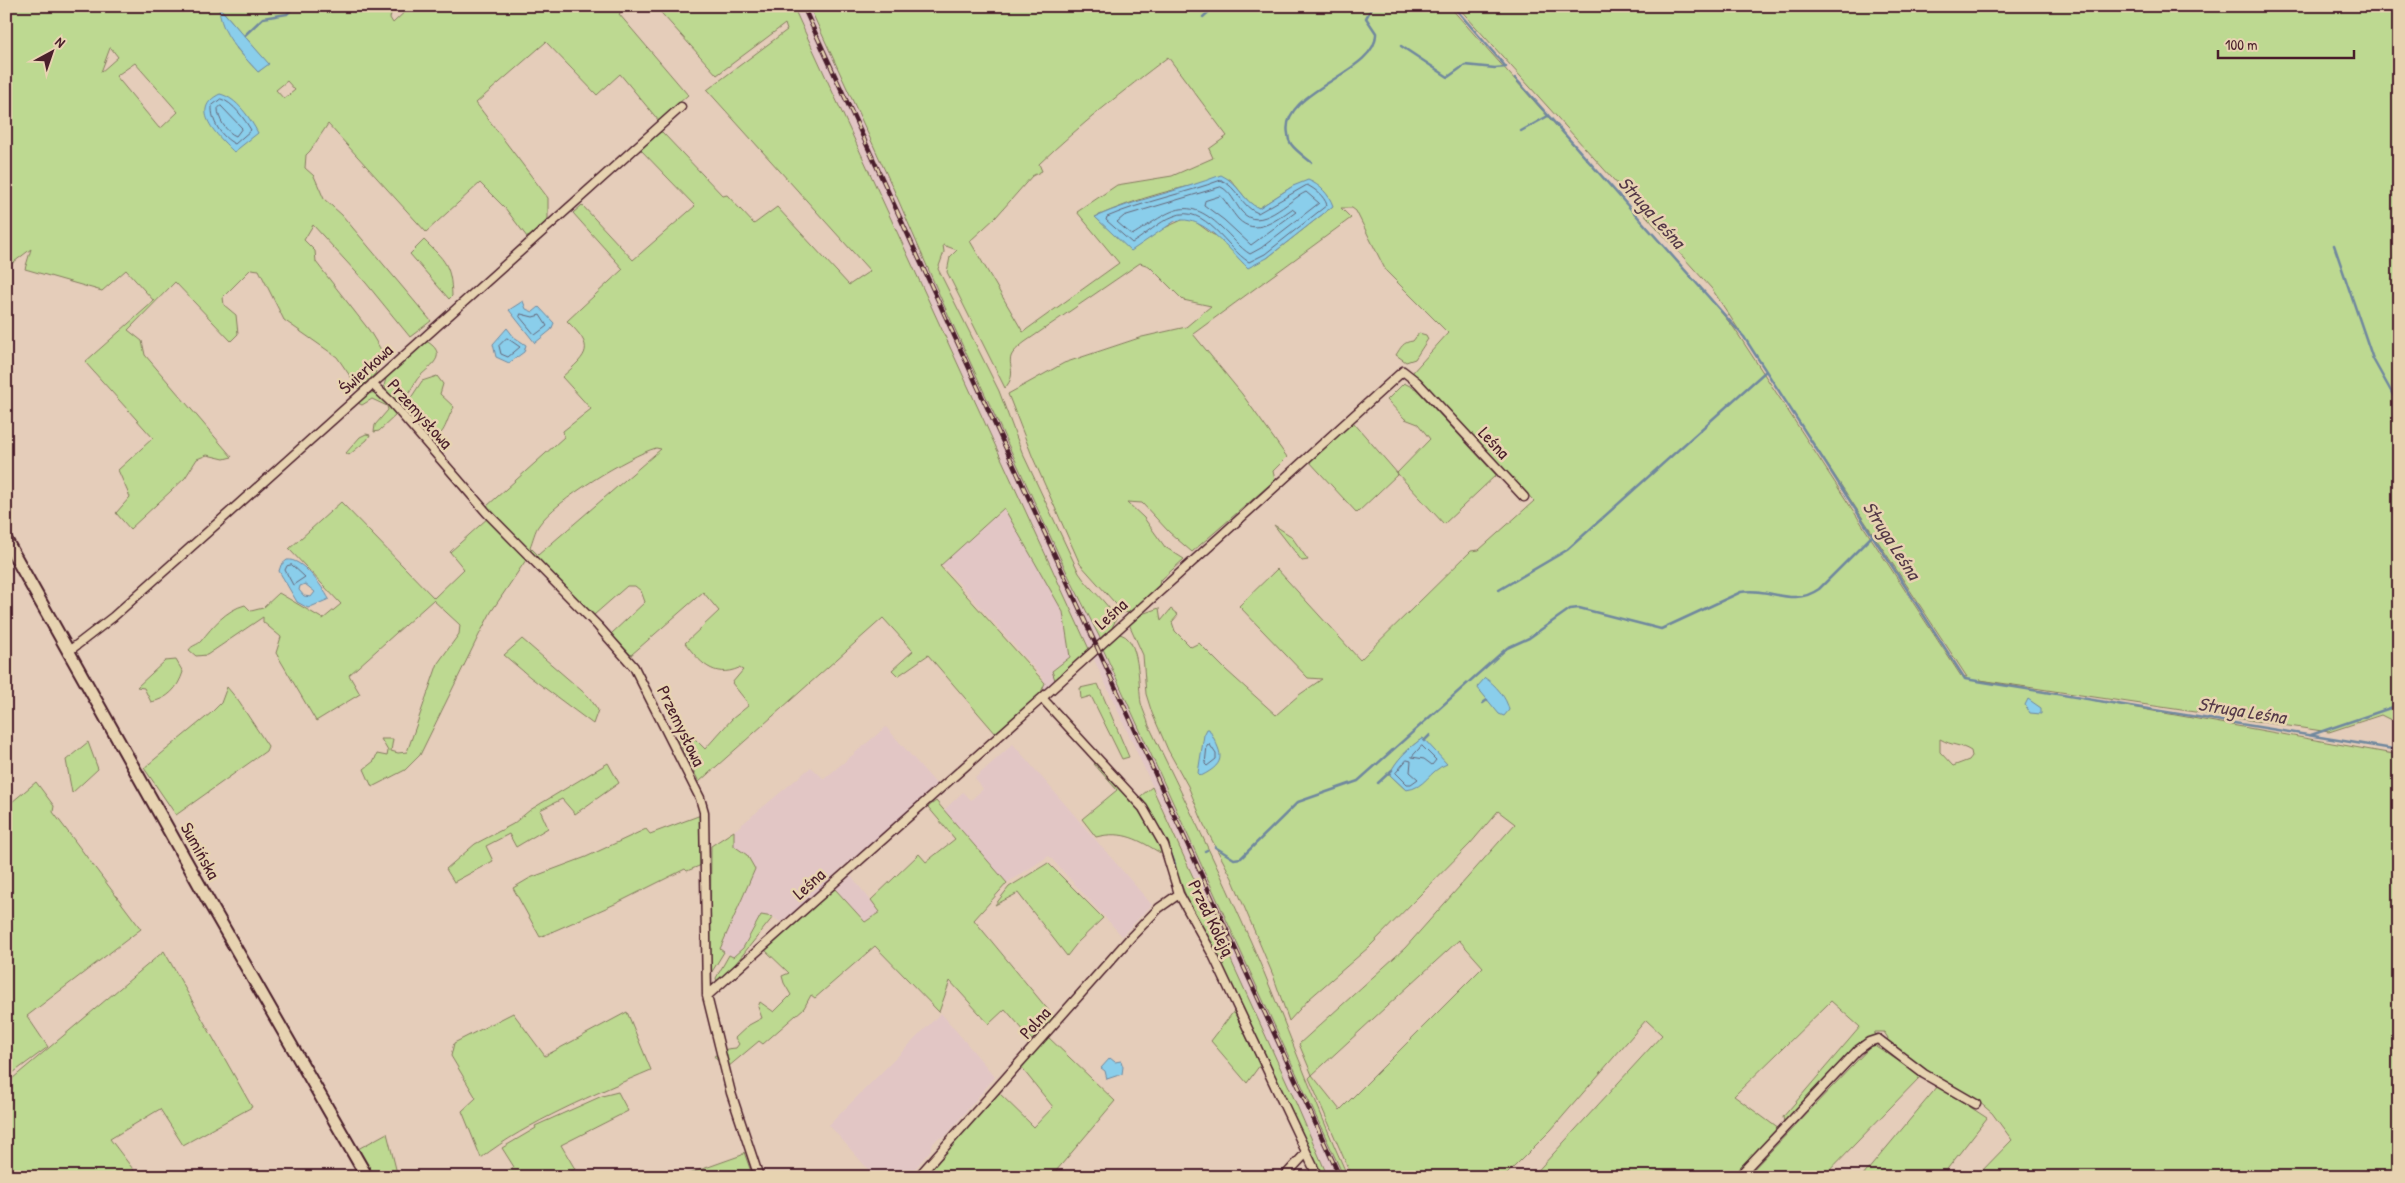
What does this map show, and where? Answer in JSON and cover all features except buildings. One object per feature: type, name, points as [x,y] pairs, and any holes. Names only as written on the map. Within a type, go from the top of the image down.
[{"type":"street","name":"Świerkowa","points":[[69,650],[80,644],[113,617],[681,107]]},
{"type":"street","name":"Leśna","points":[[707,996],[1042,698],[1403,371],[1417,382],[1524,497]]},
{"type":"street","name":"Przemysłowa","points":[[372,384],[391,402],[487,512],[598,626],[641,678],[700,798],[704,812],[707,996],[731,1093],[759,1177]]},
{"type":"street","name":"Sumińska","points":[[6,540],[209,902],[367,1177]]},
{"type":"street","name":"Przed Koleją","points":[[1042,698],[1142,808],[1164,845],[1179,894],[1212,955],[1318,1177]]},
{"type":"street","name":"Polna","points":[[918,1177],[1132,936],[1159,908],[1179,894]]},
{"type":"street","points":[[1738,1177],[1858,1050],[1868,1042],[1878,1039],[1924,1074],[1976,1104]]},
{"type":"street","points":[[1284,1177],[1306,1153]]},
{"type":"shaded area","points":[[793,6],[809,6],[1069,577],[1100,638],[1165,787],[1344,1177],[1328,1177],[1176,837]]},
{"type":"shaded area","points":[[1005,508],[1063,612],[1070,657],[1052,671],[1055,680],[1039,697],[1044,688],[1043,678],[942,564]]},
{"type":"shaded area","points":[[886,727],[940,788],[843,867],[783,924],[773,917],[761,915],[743,948],[733,957],[720,950],[755,869],[747,855],[733,846],[734,831],[811,767],[824,779]]},
{"type":"shaded area","points":[[1013,744],[1152,905],[1122,936],[1049,856],[1007,883],[944,810],[963,792],[971,800],[983,789],[975,778]]},
{"type":"shaded area","points":[[851,876],[880,912],[865,922],[835,889]]},
{"type":"shaded area","points":[[941,1013],[995,1077],[945,1137],[938,1138],[931,1146],[931,1150],[908,1177],[875,1177],[829,1125]]},
{"type":"green space","points":[[6,6],[175,6],[177,9],[182,6],[386,6],[391,14],[390,18],[393,23],[411,6],[628,6],[619,14],[688,95],[659,121],[620,74],[597,95],[546,42],[476,103],[548,198],[548,222],[531,236],[527,237],[505,208],[480,183],[426,232],[328,124],[306,155],[305,168],[314,176],[324,199],[342,215],[431,321],[410,337],[366,283],[313,225],[304,240],[315,251],[316,262],[369,330],[383,353],[375,374],[359,389],[337,357],[284,320],[259,270],[251,269],[223,297],[224,305],[236,315],[238,334],[231,341],[175,282],[128,330],[142,341],[145,355],[232,457],[224,459],[207,455],[197,459],[185,478],[130,529],[116,513],[130,497],[118,470],[153,438],[85,362],[154,301],[126,270],[102,291],[25,269],[31,249],[6,268]],"holes":[[[220,8],[268,64],[258,72],[237,49]],[[110,48],[118,57],[101,72]],[[135,63],[178,112],[159,128],[116,76]],[[287,81],[295,90],[284,99],[276,90]]]},
{"type":"green space","points":[[655,6],[793,6],[1089,649],[1055,680],[1052,671],[1070,657],[1063,612],[1004,508],[940,566],[1045,683],[1039,697],[996,734],[928,655],[898,676],[892,670],[913,651],[883,618],[699,782],[677,738],[687,731],[705,749],[732,719],[748,706],[732,683],[743,670],[739,668],[730,671],[714,670],[702,662],[685,643],[719,611],[703,592],[631,655],[611,634],[645,602],[641,591],[635,586],[627,586],[594,615],[563,584],[559,583],[491,514],[487,506],[564,437],[563,431],[591,409],[562,377],[578,362],[585,350],[582,338],[567,321],[623,269],[573,213],[582,205],[633,260],[695,206],[640,149],[659,133],[662,132],[723,196],[727,195],[754,224],[777,207],[849,285],[870,271],[707,90],[787,30],[785,24],[717,75]],"holes":[[[656,448],[661,449],[538,555],[530,547],[535,532],[547,515],[576,492],[628,460]]]},
{"type":"green space","points":[[809,6],[1449,6],[1695,281],[1734,328],[1961,676],[1967,677],[1712,289],[1457,6],[2399,6],[2399,724],[2381,715],[2329,732],[1980,680],[2399,755],[2399,1177],[1976,1177],[2012,1140],[1992,1113],[1978,1101],[1938,1081],[1887,1041],[1888,1038],[1884,1032],[1875,1032],[1874,1038],[1784,1122],[1783,1117],[1860,1027],[1831,1001],[1734,1096],[1779,1129],[1734,1177],[1532,1177],[1662,1035],[1646,1020],[1551,1130],[1504,1177],[1352,1177],[1309,1078],[1312,1075],[1299,1044],[1405,948],[1515,824],[1498,811],[1470,844],[1369,947],[1309,999],[1289,1021],[1273,975],[1232,878],[1204,825],[1188,786],[1168,750],[1152,713],[1146,694],[1143,655],[1129,624],[1133,617],[1159,608],[1161,621],[1171,609],[1178,615],[1172,622],[1175,631],[1191,647],[1199,643],[1276,715],[1299,695],[1322,679],[1308,678],[1239,606],[1277,569],[1360,660],[1471,551],[1479,550],[1534,501],[1412,373],[1448,333],[1386,271],[1356,211],[1352,208],[1341,208],[1351,218],[1193,334],[1242,394],[1287,457],[1273,471],[1275,480],[1192,552],[1169,532],[1142,503],[1127,502],[1144,518],[1165,547],[1184,559],[1160,579],[1159,586],[1130,613],[1123,612],[1080,564],[1033,458],[1008,394],[1064,363],[1142,337],[1186,327],[1211,306],[1183,300],[1149,266],[1140,263],[1017,349],[1011,357],[1012,373],[1005,388],[947,272],[950,257],[957,250],[943,245],[944,252],[938,269],[999,391],[1022,452],[1079,573],[1116,619],[1112,628],[1100,638],[1069,577],[943,303],[893,188]],"holes":[[[1168,57],[1227,136],[1209,149],[1213,158],[1172,176],[1117,185],[1077,212],[1119,263],[1023,332],[970,241],[996,217],[1032,176],[1042,171],[1039,164],[1118,96]],[[1230,179],[1252,206],[1259,208],[1293,186],[1333,206],[1267,258],[1212,234],[1193,220],[1184,219],[1160,230],[1131,250],[1095,217],[1161,193]],[[1423,738],[1432,749],[1436,768],[1406,790],[1390,775],[1399,760]],[[1940,739],[1971,751],[1972,756],[1969,760],[1953,766],[1940,752]],[[1459,940],[1483,967],[1340,1110],[1312,1075]]]},
{"type":"green space","points":[[424,240],[446,264],[450,277],[452,296],[449,299],[410,254]]},
{"type":"green space","points":[[1419,333],[1426,335],[1428,339],[1415,359],[1406,362],[1396,355],[1403,345],[1413,341]]},
{"type":"green space","points":[[424,342],[428,342],[435,348],[437,358],[416,381],[400,409],[384,386],[386,378]]},
{"type":"green space","points":[[437,376],[443,384],[440,394],[454,407],[441,433],[432,439],[425,440],[401,413],[422,381]]},
{"type":"green space","points":[[1404,383],[1416,389],[1496,475],[1444,524],[1397,473],[1430,439],[1418,424],[1405,419],[1387,400]]},
{"type":"green space","points":[[376,392],[397,414],[379,431],[374,432],[375,425],[388,410],[387,406],[372,399],[362,405],[358,403],[367,394]]},
{"type":"green space","points":[[1353,422],[1398,474],[1357,513],[1308,460]]},
{"type":"green space","points":[[366,434],[370,435],[367,440],[349,455],[346,453],[360,437]]},
{"type":"green space","points":[[341,502],[434,598],[464,569],[450,552],[489,517],[528,557],[491,612],[420,755],[405,770],[372,787],[364,769],[374,761],[377,754],[387,756],[388,751],[381,739],[393,739],[391,751],[398,753],[407,752],[438,663],[459,634],[460,625],[433,600],[349,675],[360,694],[316,721],[276,653],[281,637],[263,622],[263,617],[207,655],[196,656],[189,650],[200,642],[215,624],[238,607],[245,605],[251,611],[263,608],[279,593],[323,619],[341,604],[289,549]]},
{"type":"green space","points":[[1274,525],[1291,536],[1308,560],[1302,561]]},
{"type":"green space","points":[[1118,634],[1125,637],[1131,643],[1135,652],[1141,703],[1149,726],[1251,942],[1348,1177],[1344,1177],[1103,649]]},
{"type":"green space","points":[[522,639],[589,697],[598,710],[593,724],[504,655]]},
{"type":"green space","points":[[176,660],[183,672],[178,683],[172,692],[157,701],[151,702],[144,688],[137,687],[165,661]]},
{"type":"green space","points":[[1098,684],[1129,757],[1122,759],[1091,696],[1081,699],[1080,688]]},
{"type":"green space","points":[[227,687],[268,746],[266,751],[176,815],[144,768],[211,713],[221,703]]},
{"type":"green space","points":[[88,742],[98,769],[72,793],[66,760]]},
{"type":"green space","points":[[1096,762],[1125,793],[1143,816],[1162,854],[1146,844],[1131,838],[1115,835],[1096,837],[1082,819],[1117,790],[1094,764]]},
{"type":"green space","points":[[608,763],[619,783],[575,814],[562,799],[540,810],[548,828],[516,847],[509,834],[486,846],[493,861],[454,882],[446,869],[475,844],[513,824],[530,810]]},
{"type":"green space","points":[[36,782],[54,806],[53,812],[141,929],[27,1016],[48,1047],[6,1078],[6,807]]},
{"type":"green space","points":[[1152,787],[1328,1177],[1321,1177],[1264,1052],[1193,914],[1164,840],[1137,799]]},
{"type":"green space","points":[[936,801],[1007,883],[974,920],[1054,1017],[1032,1040],[1005,1009],[989,1024],[950,981],[939,1012],[875,946],[815,998],[811,995],[804,1008],[763,1044],[759,1041],[728,1067],[717,1060],[714,1056],[727,1049],[736,1048],[739,1044],[735,1038],[749,1025],[762,1018],[758,1007],[760,1002],[774,1012],[791,995],[782,976],[789,973],[764,949],[819,900],[835,889],[865,922],[880,912],[871,900],[919,854],[926,862],[955,839],[928,807]]},
{"type":"green space","points":[[701,815],[704,864],[687,871],[685,869],[615,904],[540,937],[513,888],[530,878],[586,857],[646,829],[650,834]]},
{"type":"green space","points":[[734,831],[734,846],[747,855],[755,869],[720,949],[724,952],[710,975],[711,846]]},
{"type":"green space","points":[[1048,863],[1103,918],[1078,942],[1067,956],[1018,893],[995,905],[1009,887]]},
{"type":"green space","points":[[761,915],[773,917],[736,963],[737,965],[717,982],[716,978],[729,955],[733,957],[743,948]]},
{"type":"green space","points":[[164,951],[252,1107],[183,1145],[160,1109],[110,1139],[139,1177],[6,1177],[6,1084]]},
{"type":"green space","points":[[1234,1011],[1260,1065],[1247,1083],[1211,1041]]},
{"type":"green space","points":[[627,1012],[651,1070],[541,1120],[519,1132],[481,1158],[462,1111],[476,1098],[451,1056],[454,1043],[513,1013],[545,1056]]},
{"type":"green space","points":[[1047,1036],[1115,1101],[1051,1177],[934,1177],[929,1173],[997,1091],[1034,1127],[1053,1107],[1020,1066]]},
{"type":"green space","points":[[1873,1044],[1921,1076],[1823,1177],[1746,1177]]},
{"type":"green space","points":[[1938,1086],[1987,1118],[1941,1177],[1862,1177]]},
{"type":"green space","points":[[618,1092],[628,1111],[561,1145],[575,1169],[560,1177],[497,1177],[514,1167],[502,1148],[536,1128],[535,1126],[602,1096]]},
{"type":"green space","points":[[387,1133],[398,1177],[375,1177],[358,1149]]},
{"type":"green space","points":[[744,1152],[753,1177],[680,1177],[742,1155]]},
{"type":"water","points":[[219,7],[269,64],[258,72],[245,58],[227,34],[220,17]]},
{"type":"water","points":[[220,94],[237,104],[247,115],[258,133],[234,152],[214,131],[206,115],[206,107],[211,100]]},
{"type":"water","points":[[1221,175],[1227,178],[1249,201],[1259,208],[1293,186],[1308,180],[1324,190],[1333,206],[1267,258],[1248,268],[1215,235],[1196,223],[1185,220],[1175,221],[1131,251],[1095,217],[1126,205]]},
{"type":"water","points":[[523,301],[526,309],[533,312],[539,307],[554,323],[551,330],[535,343],[509,310]]},
{"type":"water","points":[[507,328],[514,337],[526,345],[524,352],[509,363],[496,357],[493,344]]},
{"type":"water","points":[[287,560],[299,563],[317,580],[329,599],[308,608],[297,602],[279,571],[281,565]],"holes":[[[305,584],[315,592],[311,597],[304,596],[299,590],[300,586]]]},
{"type":"water","points":[[1485,678],[1493,684],[1506,701],[1509,710],[1504,716],[1499,714],[1477,687]]},
{"type":"water","points":[[2028,699],[2041,708],[2041,714],[2030,713],[2025,705]]},
{"type":"water","points":[[1207,729],[1209,729],[1217,744],[1220,756],[1216,766],[1201,776],[1198,773],[1204,735]]},
{"type":"water","points":[[1423,738],[1447,764],[1435,771],[1423,783],[1413,789],[1406,790],[1390,775],[1399,759]]},
{"type":"water","points":[[1110,1058],[1115,1062],[1121,1061],[1123,1067],[1122,1074],[1107,1079],[1105,1071],[1101,1068]]},
{"type":"waterway","points":[[245,35],[263,18],[287,14],[295,6]]},
{"type":"waterway","points":[[1203,17],[1215,6]]},
{"type":"waterway","points":[[1311,162],[1290,143],[1288,135],[1289,119],[1298,105],[1312,93],[1347,71],[1362,59],[1372,47],[1376,33],[1366,18],[1373,6]]},
{"type":"waterway","name":"Struga Leśna","points":[[1453,6],[1506,67]]},
{"type":"waterway","points":[[1401,46],[1448,77],[1465,65],[1495,68],[1506,67]]},
{"type":"waterway","name":"Struga Leśna","points":[[1515,78],[1744,337],[1965,679],[2399,750]]},
{"type":"waterway","points":[[1521,131],[1548,116]]},
{"type":"waterway","points":[[2334,245],[2373,359],[2397,402],[2399,410]]},
{"type":"waterway","points":[[1499,590],[1567,550],[1766,371]]},
{"type":"waterway","points":[[1215,847],[1234,859],[1241,858],[1298,802],[1358,781],[1507,648],[1529,638],[1570,609],[1579,608],[1661,629],[1741,592],[1752,591],[1800,597],[1819,589],[1872,536]]},
{"type":"waterway","points":[[1483,703],[1487,700]]},
{"type":"waterway","points":[[2311,735],[2399,705]]},
{"type":"waterway","points":[[1424,741],[1430,735]]},
{"type":"waterway","points":[[1378,783],[1392,770]]},
{"type":"waterway","points":[[1169,849],[1175,864]]},
{"type":"railway","points":[[803,6],[1340,1177]]}]
